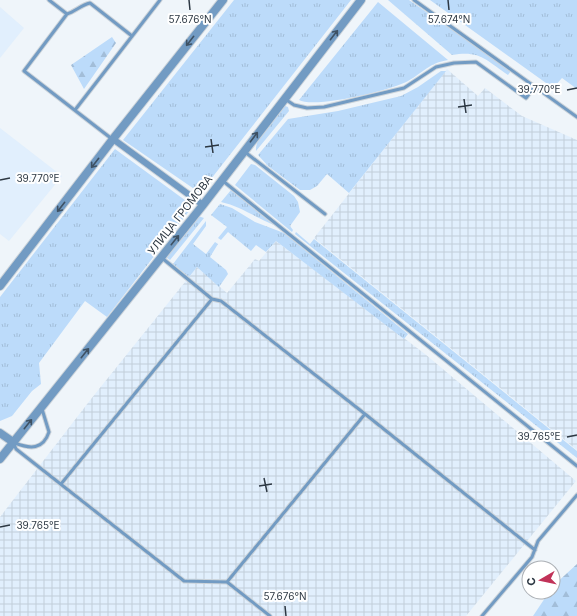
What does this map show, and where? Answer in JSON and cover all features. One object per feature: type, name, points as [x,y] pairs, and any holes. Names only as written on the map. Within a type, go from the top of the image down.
[{"type":"street","points":[[0,286],[113,139],[223,0]]},
{"type":"street","name":"УЛИЦА ГРОМОВА","points":[[0,459],[203,205],[361,0]]},
{"type":"street","points":[[113,139],[203,205]]},
{"type":"street","points":[[0,433],[13,442]]},
{"type":"lane","points":[[49,0],[67,14]]},
{"type":"lane","points":[[75,110],[160,0]]},
{"type":"lane","points":[[414,0],[536,86],[577,117]]},
{"type":"lane","points":[[113,139],[24,71],[67,14],[76,11],[83,4],[90,3],[132,36]]},
{"type":"lane","points":[[284,98],[294,105],[307,108],[324,107],[404,88],[436,67],[454,63],[476,62],[526,98],[536,86]]},
{"type":"lane","points":[[244,150],[325,214]]},
{"type":"lane","points":[[222,180],[577,466]]},
{"type":"lane","points":[[161,257],[212,299],[221,301],[365,414],[534,550]]},
{"type":"lane","points":[[61,484],[212,299]]},
{"type":"lane","points":[[13,442],[33,448],[44,442],[49,432],[42,413],[42,406]]},
{"type":"lane","points":[[227,582],[365,414]]},
{"type":"lane","points":[[13,442],[16,449],[184,581],[227,582],[270,616]]},
{"type":"lane","points":[[482,616],[532,557],[538,542],[577,495]]},
{"type":"shaded area","points":[[0,7],[24,28],[0,58]]},
{"type":"shaded area","points":[[447,69],[478,96],[485,88],[522,116],[577,140],[577,450],[314,238]]},
{"type":"shaded area","points":[[0,128],[62,176],[9,241],[0,234]]},
{"type":"shaded area","points":[[276,241],[425,354],[576,481],[466,616],[0,616],[0,517],[91,399],[197,267],[227,293],[255,259],[259,261]]},
{"type":"green space","points":[[234,0],[351,0],[200,193],[123,140]]},
{"type":"green space","points":[[388,0],[409,0],[511,71],[508,75],[488,61],[476,55],[452,55]]},
{"type":"green space","points":[[430,0],[577,0],[577,89],[562,78],[553,88]]},
{"type":"green space","points":[[378,2],[448,60],[436,63],[408,81],[386,89],[336,100],[307,102],[299,100]]},
{"type":"green space","points":[[112,37],[116,43],[84,89],[71,65]]},
{"type":"green space","points":[[441,71],[446,71],[349,193],[327,174],[317,186],[310,190],[300,190],[268,166],[258,155],[288,119],[338,111],[401,96],[418,87]]},
{"type":"green space","points":[[285,106],[288,107],[289,111],[256,151],[258,139],[270,119],[275,113]]},
{"type":"green space","points":[[115,149],[193,206],[107,317],[85,301],[39,363],[41,384],[32,391],[12,416],[0,421],[0,297]]},
{"type":"green space","points":[[251,164],[255,165],[294,196],[298,202],[300,212],[290,226],[293,230],[292,232],[235,185]]},
{"type":"green space","points":[[231,190],[274,225],[235,206],[221,202]]},
{"type":"green space","points":[[220,204],[232,208],[255,222],[284,233],[408,334],[404,339],[276,241],[266,252],[256,245],[251,251],[228,232],[221,240],[218,238],[227,227],[211,215]]},
{"type":"green space","points":[[198,216],[204,218],[170,260],[164,256]]},
{"type":"green space","points":[[206,221],[206,226],[193,244],[206,254],[215,242],[218,244],[210,257],[226,270],[228,274],[219,287],[197,267],[189,277],[173,264]]},
{"type":"green space","points":[[296,232],[310,244],[314,239],[577,451],[577,458],[295,234]]},
{"type":"green space","points":[[577,564],[577,616],[533,616],[544,600],[561,600],[561,579]]}]
